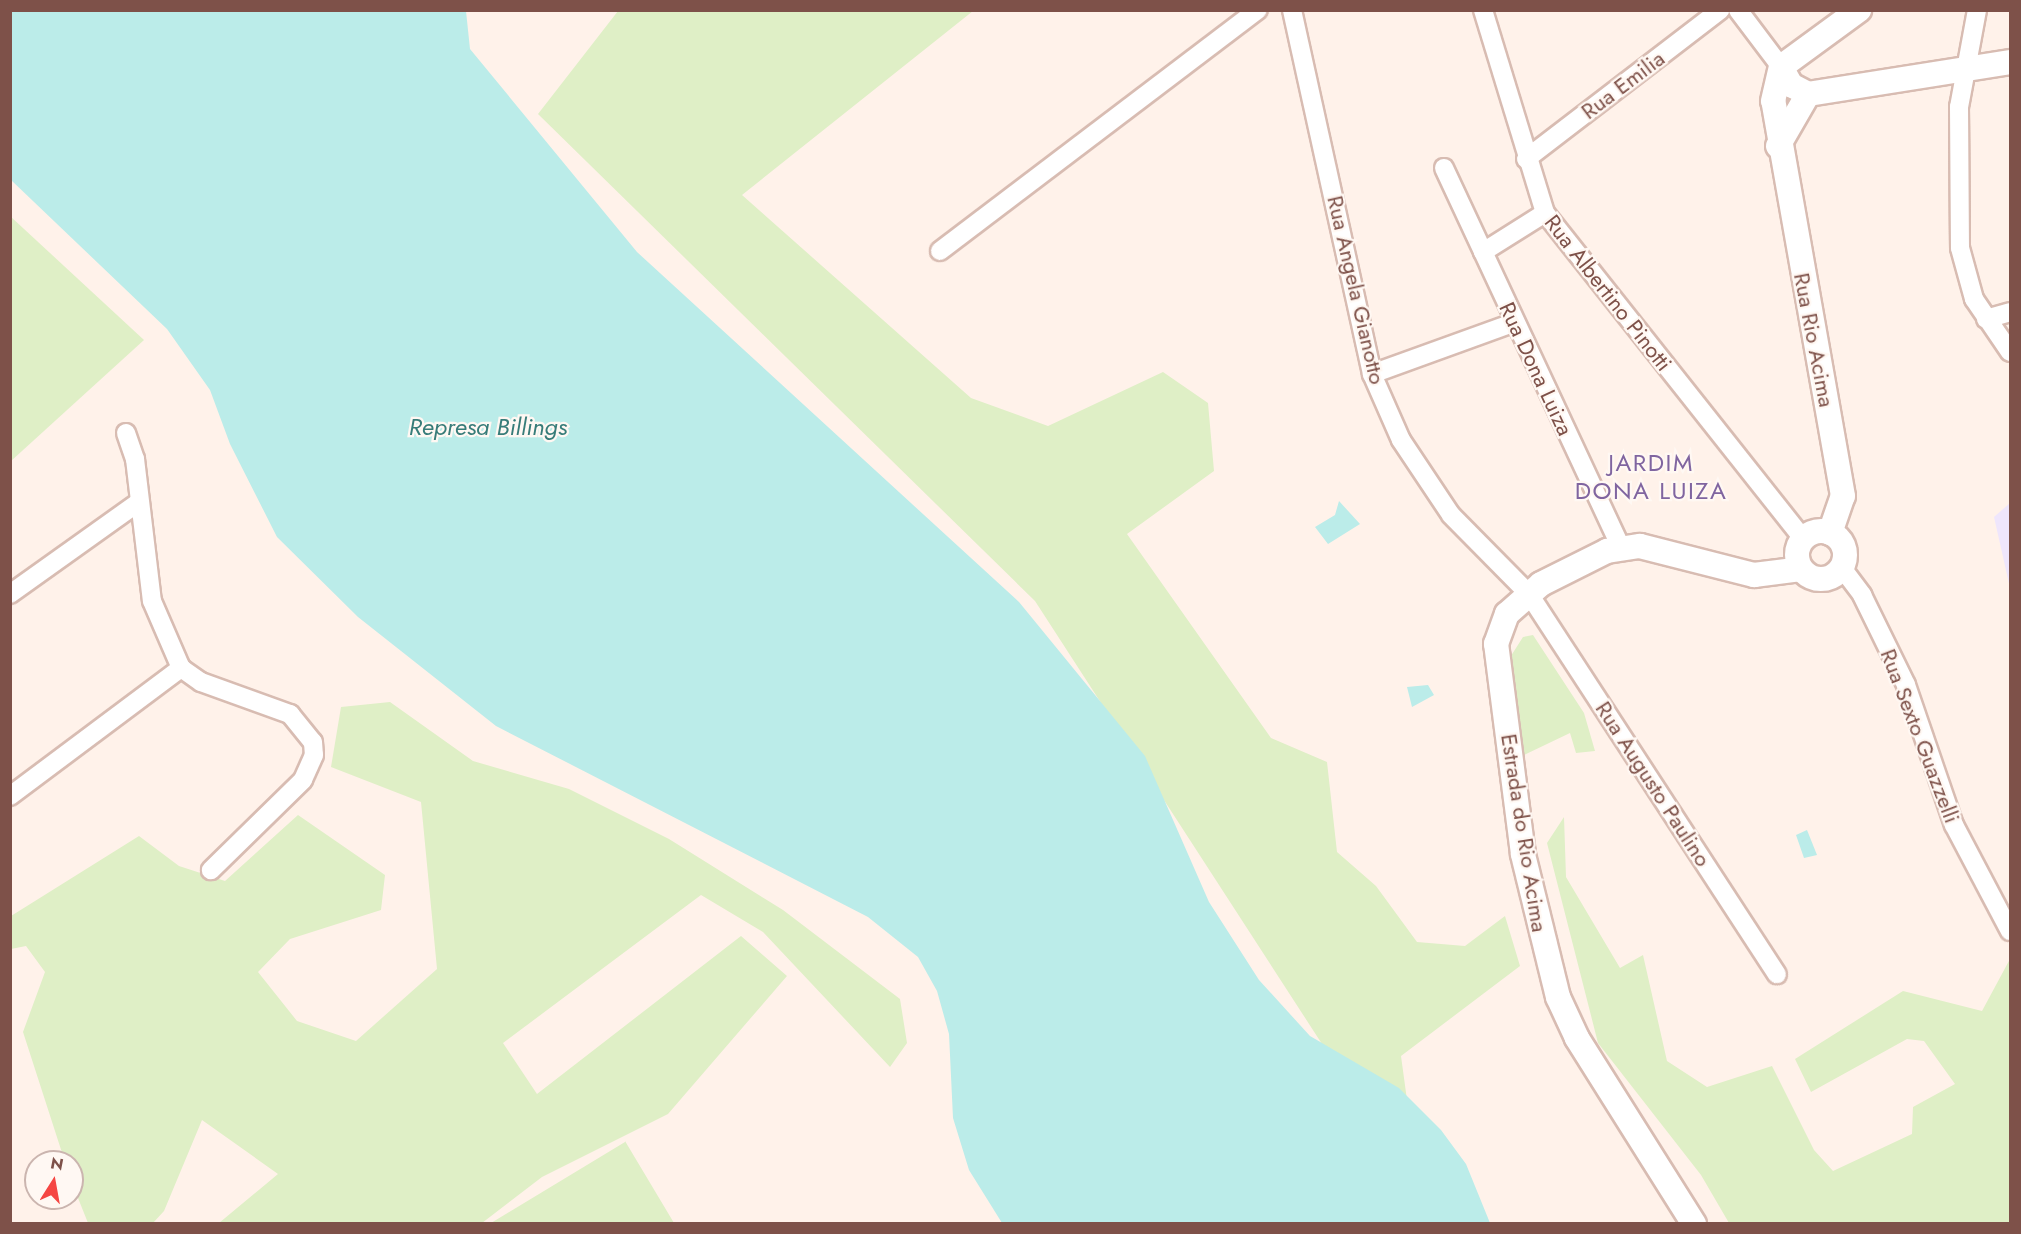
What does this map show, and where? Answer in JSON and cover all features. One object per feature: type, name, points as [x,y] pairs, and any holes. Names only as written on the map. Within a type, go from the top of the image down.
[{"type":"main road","points":[[1859,10],[1781,67],[1791,85],[1808,94],[1965,66],[2010,62]]},
{"type":"main road","name":"Rua Rio Acima","points":[[1781,67],[1773,100],[1778,147],[1843,496],[1830,533]]},
{"type":"main road","points":[[1778,147],[1808,94]]},
{"type":"main road","points":[[1529,594],[1587,556],[1640,546],[1754,575],[1801,568],[1822,579],[1842,568],[1844,545],[1830,533],[1817,531],[1803,539],[1797,554],[1801,568]]},
{"type":"main road","name":"Estrada do Rio Acima","points":[[1529,594],[1508,614],[1496,644],[1523,854],[1542,942],[1577,1038],[1694,1224]]},
{"type":"street","points":[[940,251],[1258,10]]},
{"type":"street","name":"Rua Angela Gianotto","points":[[1292,10],[1372,374],[1401,440],[1451,515],[1529,594]]},
{"type":"street","name":"Rua Albertino Pinotti","points":[[1483,10],[1526,159],[1545,213],[1803,539]]},
{"type":"street","name":"Rua Emilia","points":[[1526,159],[1720,10]]},
{"type":"street","points":[[1737,10],[1781,67]]},
{"type":"street","points":[[1977,10],[1965,66],[1958,143],[1960,248],[1964,273],[1986,319],[2010,352]]},
{"type":"street","name":"Rua Dona Luiza","points":[[1444,168],[1513,323],[1622,549]]},
{"type":"street","points":[[1483,252],[1545,213]]},
{"type":"street","points":[[1986,319],[2010,312]]},
{"type":"street","points":[[1372,374],[1513,323]]},
{"type":"street","points":[[126,433],[135,459],[152,601],[181,668],[201,682],[290,714],[313,742],[314,755],[303,780],[212,870]]},
{"type":"street","points":[[10,594],[139,502]]},
{"type":"street","name":"Rua Sexto Guazzelli","points":[[1842,568],[1862,595],[1906,685],[1954,825],[2010,931]]},
{"type":"street","name":"Rua Augusto Paulino","points":[[1529,594],[1777,974]]},
{"type":"street","points":[[10,796],[181,668]]},
{"type":"shaded area","points":[[2010,503],[2010,588],[1994,517]]},
{"type":"green space","points":[[618,11],[973,11],[742,195],[971,398],[1048,426],[1163,372],[1208,403],[1214,471],[1127,534],[1271,738],[1327,762],[1337,852],[1376,886],[1417,942],[1465,946],[1505,916],[1520,966],[1401,1056],[1407,1100],[1357,1098],[1035,601],[538,114]]},
{"type":"green space","points":[[10,216],[144,340],[11,461],[10,461]]},
{"type":"green space","points":[[1533,635],[1584,713],[1595,751],[1576,753],[1570,733],[1522,756],[1509,659],[1523,637]]},
{"type":"green space","points":[[390,702],[473,761],[569,789],[669,839],[783,910],[900,999],[907,1043],[890,1067],[763,932],[701,895],[503,1043],[537,1094],[741,936],[787,976],[668,1114],[542,1177],[482,1223],[219,1223],[278,1174],[202,1120],[164,1211],[153,1223],[88,1223],[83,1210],[84,1150],[61,1150],[23,1032],[45,972],[26,946],[11,949],[11,916],[139,836],[179,866],[225,881],[298,815],[385,875],[381,910],[290,939],[258,972],[297,1021],[356,1041],[437,969],[421,802],[331,767],[341,707]]},
{"type":"green space","points":[[1564,817],[1566,877],[1620,968],[1643,955],[1667,1061],[1707,1087],[1772,1066],[1814,1150],[1833,1171],[1912,1134],[1913,1107],[1955,1084],[1924,1041],[1907,1039],[1811,1092],[1795,1059],[1903,991],[1982,1011],[2010,959],[2010,1223],[1729,1223],[1701,1175],[1598,1043],[1547,843]]},
{"type":"green space","points":[[625,1142],[674,1223],[491,1223]]},
{"type":"water","name":"Represa Billings","points":[[10,11],[466,11],[470,49],[637,252],[1019,602],[1145,756],[1209,902],[1259,980],[1310,1036],[1399,1088],[1441,1130],[1466,1164],[1490,1223],[1002,1223],[969,1170],[953,1118],[949,1034],[937,991],[918,957],[868,917],[496,726],[358,617],[277,537],[230,444],[210,390],[167,329],[11,180]]},
{"type":"water","points":[[1339,501],[1360,524],[1328,544],[1315,527],[1335,515]]},
{"type":"water","points":[[1428,685],[1434,695],[1412,707],[1407,687]]},
{"type":"water","points":[[1807,830],[1817,855],[1804,858],[1796,835]]},
{"type":"district","name":"JARDIM DONA LUIZA","points":[[1651,477]]}]
